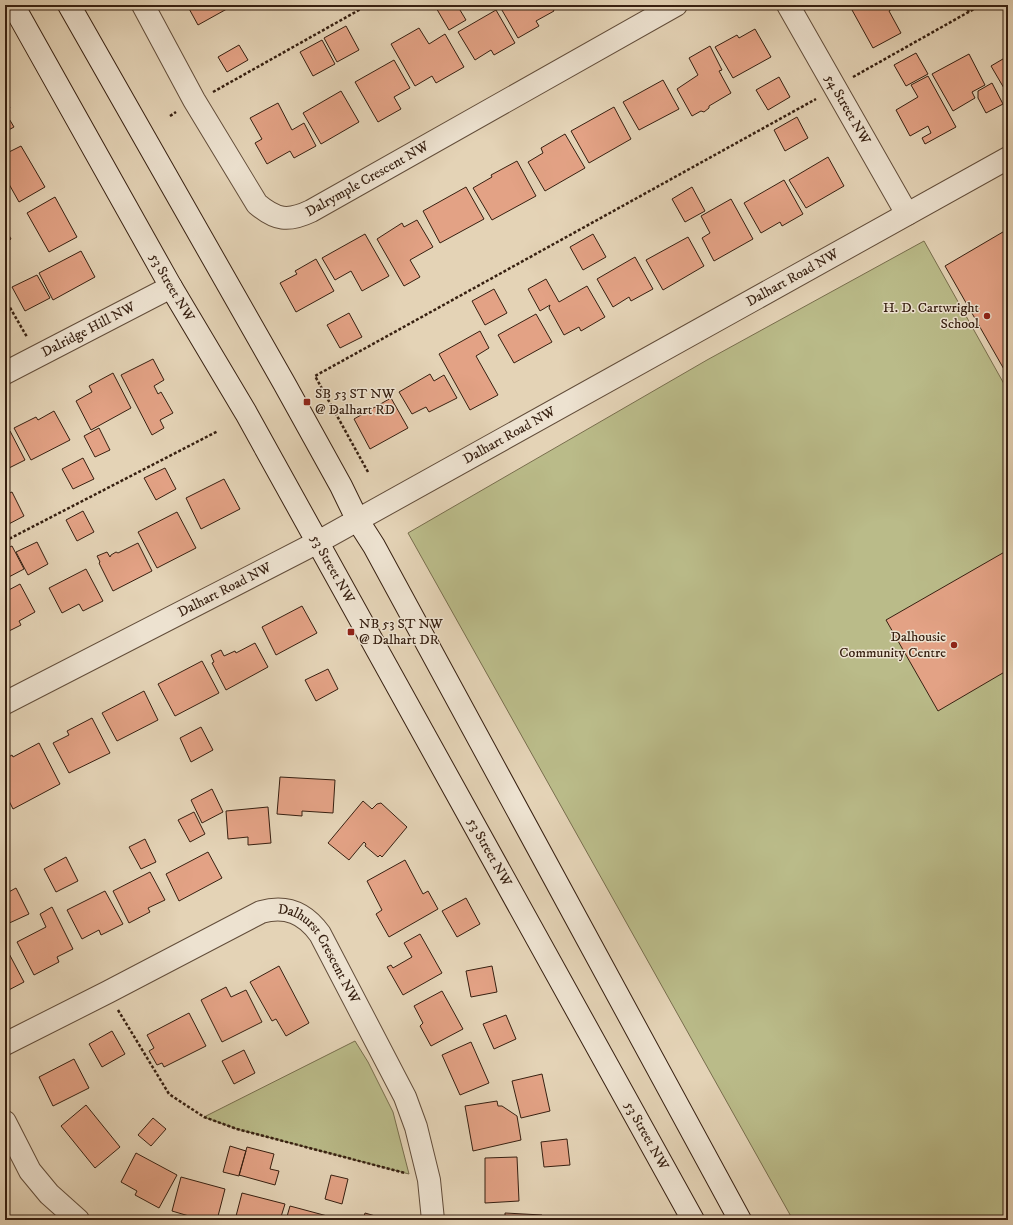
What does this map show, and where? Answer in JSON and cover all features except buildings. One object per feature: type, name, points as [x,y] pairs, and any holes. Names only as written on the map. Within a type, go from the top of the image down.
[{"type":"street","name":"53 Street NW","points":[[13,5],[171,287],[246,412],[693,1220]]},
{"type":"street","points":[[69,5],[341,486],[358,521],[374,546],[740,1220]]},
{"type":"street","name":"Dalrymple Crescent NW","points":[[143,5],[194,100],[257,204],[269,214],[284,219],[301,216],[311,211],[676,5]]},
{"type":"street","name":"54 Street NW","points":[[788,5],[907,214]]},
{"type":"street","name":"Dalhart Road NW","points":[[5,703],[358,521],[1008,158]]},
{"type":"street","name":"Dalridge Hill NW","points":[[5,373],[171,287]]},
{"type":"street","name":"Dalhurst Crescent NW","points":[[5,1044],[261,912],[279,909],[298,913],[307,919],[320,934],[405,1097],[416,1127],[429,1180],[433,1220]]},
{"type":"street","points":[[5,1122],[30,1172],[49,1194],[78,1220]]},
{"type":"path","points":[[213,92],[368,5]]},
{"type":"path","points":[[965,5],[969,12]]},
{"type":"path","points":[[368,472],[315,376],[981,5]]},
{"type":"path","points":[[5,299],[29,341]]},
{"type":"path","points":[[5,541],[218,431]]},
{"type":"path","points":[[118,1009],[169,1094],[204,1118],[237,1129],[409,1174]]},
{"type":"green space","points":[[924,241],[1008,391],[1008,1220],[793,1220],[408,533],[707,360]]},
{"type":"green space","points":[[355,1041],[368,1062],[393,1112],[409,1174],[237,1129],[204,1117]]},
{"type":"place","name":"H. D. Cartwright School","points":[[987,316]]},
{"type":"place","name":"SB 53 ST NW @ Dalhart RD","points":[[307,402]]},
{"type":"place","name":"NB 53 ST NW @ Dalhart DR","points":[[351,632]]},
{"type":"place","name":"Dalhousie Community Centre","points":[[954,645]]}]
